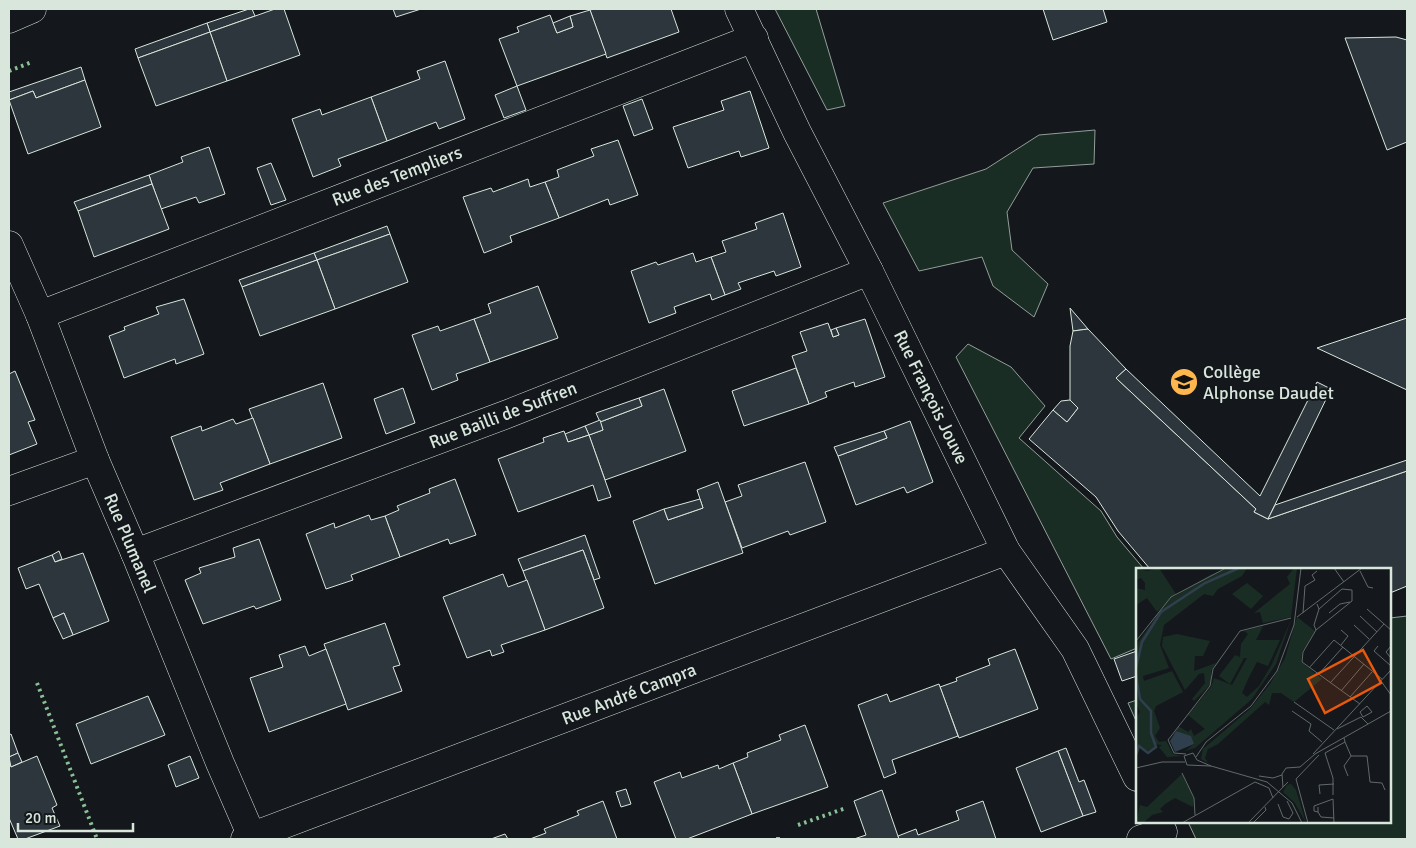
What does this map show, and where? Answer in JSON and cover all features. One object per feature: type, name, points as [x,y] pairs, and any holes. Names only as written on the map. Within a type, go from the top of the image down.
[{"type":"street","points":[[9,19],[32,9]]},
{"type":"street","name":"Rue François Jouve","points":[[739,9],[797,132],[869,271],[1006,551],[1075,649],[1136,775]]},
{"type":"street","name":"Rue des Templiers","points":[[40,315],[754,38]]},
{"type":"street","name":"Rue Plumanel","points":[[9,245],[40,315],[95,460],[135,553],[250,839]]},
{"type":"street","name":"Rue Bailli de Suffren","points":[[135,553],[510,413],[869,271]]},
{"type":"street","points":[[9,491],[95,460]]},
{"type":"street","name":"Rue André Campra","points":[[250,839],[1006,551]]},
{"type":"green space","points":[[775,9],[816,9],[845,106],[827,110]]},
{"type":"green space","points":[[1095,130],[1094,164],[1033,168],[1007,212],[1012,250],[1048,284],[1034,317],[993,286],[982,257],[919,271],[883,203],[986,169],[1039,135]]},
{"type":"green space","points":[[968,344],[1011,367],[1045,406],[1019,438],[1101,511],[1117,537],[1143,568],[1136,568],[1136,648],[1111,659],[956,357]]},
{"type":"green space","points":[[1407,616],[1407,839],[1196,839],[1188,823],[1391,823],[1391,618]]},
{"type":"green space","points":[[1136,700],[1136,721],[1128,703]]},
{"type":"building","points":[[252,9],[255,16],[210,32],[207,23]]},
{"type":"building","points":[[275,9],[284,9],[300,55],[227,81],[210,32]]},
{"type":"building","points":[[393,9],[421,9],[396,17]]},
{"type":"building","points":[[671,9],[679,32],[607,58],[590,10]]},
{"type":"building","points":[[1043,9],[1103,9],[1107,22],[1053,40]]},
{"type":"building","points":[[590,10],[606,54],[517,86],[499,39],[519,32],[517,27],[550,15],[557,33],[573,27],[570,16]]},
{"type":"building","points":[[570,16],[573,27],[557,33],[553,23]]},
{"type":"building","points":[[207,23],[210,32],[138,58],[135,49]]},
{"type":"building","points":[[210,32],[227,81],[156,106],[138,58]]},
{"type":"building","points":[[1396,37],[1407,40],[1407,142],[1387,150],[1345,38]]},
{"type":"building","points":[[445,61],[465,119],[439,129],[436,122],[387,141],[371,97],[420,79],[417,71]]},
{"type":"building","points":[[81,67],[85,80],[36,98],[33,91],[9,100],[9,92]]},
{"type":"building","points":[[85,80],[101,127],[28,154],[9,100],[33,91],[36,98]]},
{"type":"building","points":[[517,86],[526,110],[504,118],[495,95]]},
{"type":"building","points":[[750,91],[769,148],[741,157],[739,151],[688,168],[673,127],[724,110],[721,101]]},
{"type":"building","points":[[371,97],[387,141],[338,159],[341,166],[313,177],[292,119],[320,109],[322,115]]},
{"type":"building","points":[[642,99],[653,129],[634,136],[623,106]]},
{"type":"building","points":[[618,140],[638,195],[610,205],[608,199],[559,218],[545,182],[559,177],[557,170],[594,156],[591,149]]},
{"type":"building","points":[[209,147],[225,194],[199,203],[196,197],[161,209],[149,175],[183,162],[181,157]]},
{"type":"building","points":[[271,163],[286,200],[271,205],[257,168]]},
{"type":"building","points":[[149,175],[152,184],[78,211],[74,202]]},
{"type":"building","points":[[528,179],[530,187],[545,182],[559,218],[510,236],[512,242],[484,253],[463,197],[491,188],[493,192]]},
{"type":"building","points":[[152,184],[169,229],[94,257],[78,211]]},
{"type":"building","points":[[783,213],[801,267],[776,276],[774,271],[738,283],[741,289],[725,295],[711,257],[726,252],[722,241],[757,229],[755,223]]},
{"type":"building","points":[[387,226],[390,234],[317,260],[314,253]]},
{"type":"building","points":[[390,234],[408,282],[335,309],[317,260]]},
{"type":"building","points":[[314,253],[317,260],[242,287],[239,280]]},
{"type":"building","points":[[693,253],[696,262],[711,257],[725,295],[712,300],[710,294],[674,307],[676,313],[649,323],[631,271],[656,262],[658,265]]},
{"type":"building","points":[[317,260],[335,309],[260,336],[242,287]]},
{"type":"building","points":[[538,286],[558,338],[490,362],[474,319],[491,313],[488,304]]},
{"type":"building","points":[[184,299],[204,354],[176,364],[175,359],[124,378],[109,336],[125,330],[124,327],[159,314],[156,307]]},
{"type":"building","points":[[1070,308],[1088,329],[1073,331]]},
{"type":"building","points":[[1407,318],[1407,390],[1317,348]]},
{"type":"building","points":[[474,319],[490,362],[456,374],[458,380],[432,390],[412,335],[438,326],[440,331]]},
{"type":"building","points":[[865,319],[885,377],[855,387],[854,382],[825,392],[827,397],[809,404],[792,356],[807,351],[800,332],[828,323],[833,337],[839,335],[836,328]]},
{"type":"building","points":[[836,328],[839,335],[833,337],[831,330]]},
{"type":"building","points":[[1088,329],[1126,369],[1116,378],[1256,509],[1254,512],[1268,519],[1407,471],[1407,586],[1391,593],[1391,568],[1149,568],[1118,531],[1096,497],[1029,439],[1053,410],[1067,422],[1078,408],[1070,400],[1070,346],[1073,331]]},
{"type":"building","points":[[796,368],[809,404],[744,426],[732,391]]},
{"type":"building","points":[[1126,369],[1260,496],[1317,382],[1331,389],[1268,519],[1254,512],[1256,509],[1116,378]]},
{"type":"building","points":[[15,371],[35,420],[28,422],[37,444],[9,455],[9,374]]},
{"type":"building","points":[[323,383],[342,438],[270,464],[249,409]]},
{"type":"building","points":[[403,388],[415,423],[386,434],[374,399]]},
{"type":"building","points":[[664,389],[686,451],[605,480],[589,435],[603,430],[600,422],[642,406],[639,398]]},
{"type":"building","points":[[639,398],[642,406],[600,422],[596,413]]},
{"type":"building","points":[[1070,400],[1078,408],[1067,422],[1053,410],[1061,401]]},
{"type":"building","points":[[253,418],[270,464],[220,483],[223,490],[194,500],[171,437],[201,426],[202,431],[233,419],[236,424]]},
{"type":"building","points":[[600,420],[603,430],[589,435],[585,426]]},
{"type":"building","points":[[910,421],[933,482],[907,493],[904,487],[856,505],[838,456],[887,438],[884,431]]},
{"type":"building","points":[[585,426],[589,435],[568,442],[565,434]]},
{"type":"building","points":[[564,431],[568,442],[589,435],[611,497],[598,501],[593,485],[518,512],[498,459],[544,442],[543,438]]},
{"type":"building","points":[[884,431],[887,438],[838,456],[834,447]]},
{"type":"building","points":[[1407,460],[1407,471],[1268,519],[1275,505]]},
{"type":"building","points":[[805,462],[826,522],[790,535],[788,531],[742,548],[725,502],[742,496],[738,485]]},
{"type":"building","points":[[455,479],[476,535],[450,544],[448,539],[400,557],[385,516],[399,510],[397,506],[430,493],[429,489]]},
{"type":"building","points":[[718,482],[743,553],[655,584],[633,521],[664,509],[668,520],[703,508],[697,490]]},
{"type":"building","points":[[700,499],[703,508],[668,520],[664,509]]},
{"type":"building","points":[[369,515],[371,520],[385,516],[400,557],[351,575],[353,580],[326,589],[306,534],[334,523],[335,528]]},
{"type":"building","points":[[585,535],[600,578],[594,580],[583,550],[523,571],[518,559]]},
{"type":"building","points":[[259,539],[281,600],[256,609],[254,606],[203,624],[185,580],[201,573],[199,568],[235,557],[233,548]]},
{"type":"building","points":[[583,550],[604,608],[545,630],[523,571]]},
{"type":"building","points":[[59,551],[62,559],[55,562],[52,555]]},
{"type":"building","points":[[83,553],[109,621],[73,635],[64,613],[53,618],[39,584],[26,589],[18,568],[52,555],[55,562]]},
{"type":"building","points":[[503,574],[508,587],[527,580],[545,630],[501,645],[504,652],[492,656],[490,650],[467,658],[443,597]]},
{"type":"building","points":[[64,613],[73,635],[63,639],[53,618]]},
{"type":"building","points":[[385,623],[400,665],[393,667],[402,691],[348,710],[324,644]]},
{"type":"building","points":[[305,646],[309,656],[326,649],[346,704],[269,732],[250,678],[283,667],[279,655]]},
{"type":"building","points":[[1015,649],[1038,709],[959,738],[940,687],[957,681],[956,678],[990,665],[988,659]]},
{"type":"building","points":[[1136,651],[1136,676],[1122,681],[1114,659]]},
{"type":"building","points":[[939,684],[958,736],[892,760],[896,773],[884,778],[858,705],[887,694],[890,702]]},
{"type":"building","points":[[148,696],[165,735],[91,764],[76,724]]},
{"type":"building","points":[[805,725],[828,787],[752,814],[733,763],[748,757],[747,753],[781,740],[779,735]]},
{"type":"building","points":[[11,734],[18,753],[9,757],[9,735]]},
{"type":"building","points":[[1066,748],[1079,782],[1084,780],[1096,812],[1083,816],[1058,751]]},
{"type":"building","points":[[1058,751],[1083,816],[1041,832],[1016,768]]},
{"type":"building","points":[[18,753],[22,762],[11,767],[9,757]]},
{"type":"building","points":[[37,756],[57,805],[52,808],[60,826],[25,839],[18,839],[9,818],[9,762],[11,767]]},
{"type":"building","points":[[190,756],[199,778],[176,787],[168,765]]},
{"type":"building","points":[[733,763],[752,814],[687,839],[676,839],[654,782],[680,772],[682,778],[718,765],[719,769]]},
{"type":"building","points":[[626,789],[631,804],[621,807],[616,792]]},
{"type":"building","points":[[882,790],[899,839],[854,839],[866,835],[854,801]]},
{"type":"building","points":[[603,801],[617,839],[530,839],[546,833],[544,829],[579,815],[577,811]]},
{"type":"building","points":[[983,801],[996,839],[899,839],[898,836],[916,829],[918,835],[959,820],[956,811]]},
{"type":"building","points":[[505,834],[508,839],[491,839]]},
{"type":"hedge","points":[[9,71],[32,62]]},
{"type":"hedge","points":[[37,683],[97,839]]},
{"type":"hedge","points":[[798,825],[846,808]]},
{"type":"place","name":"Collège Alphonse Daudet","points":[[1184,382]]}]
